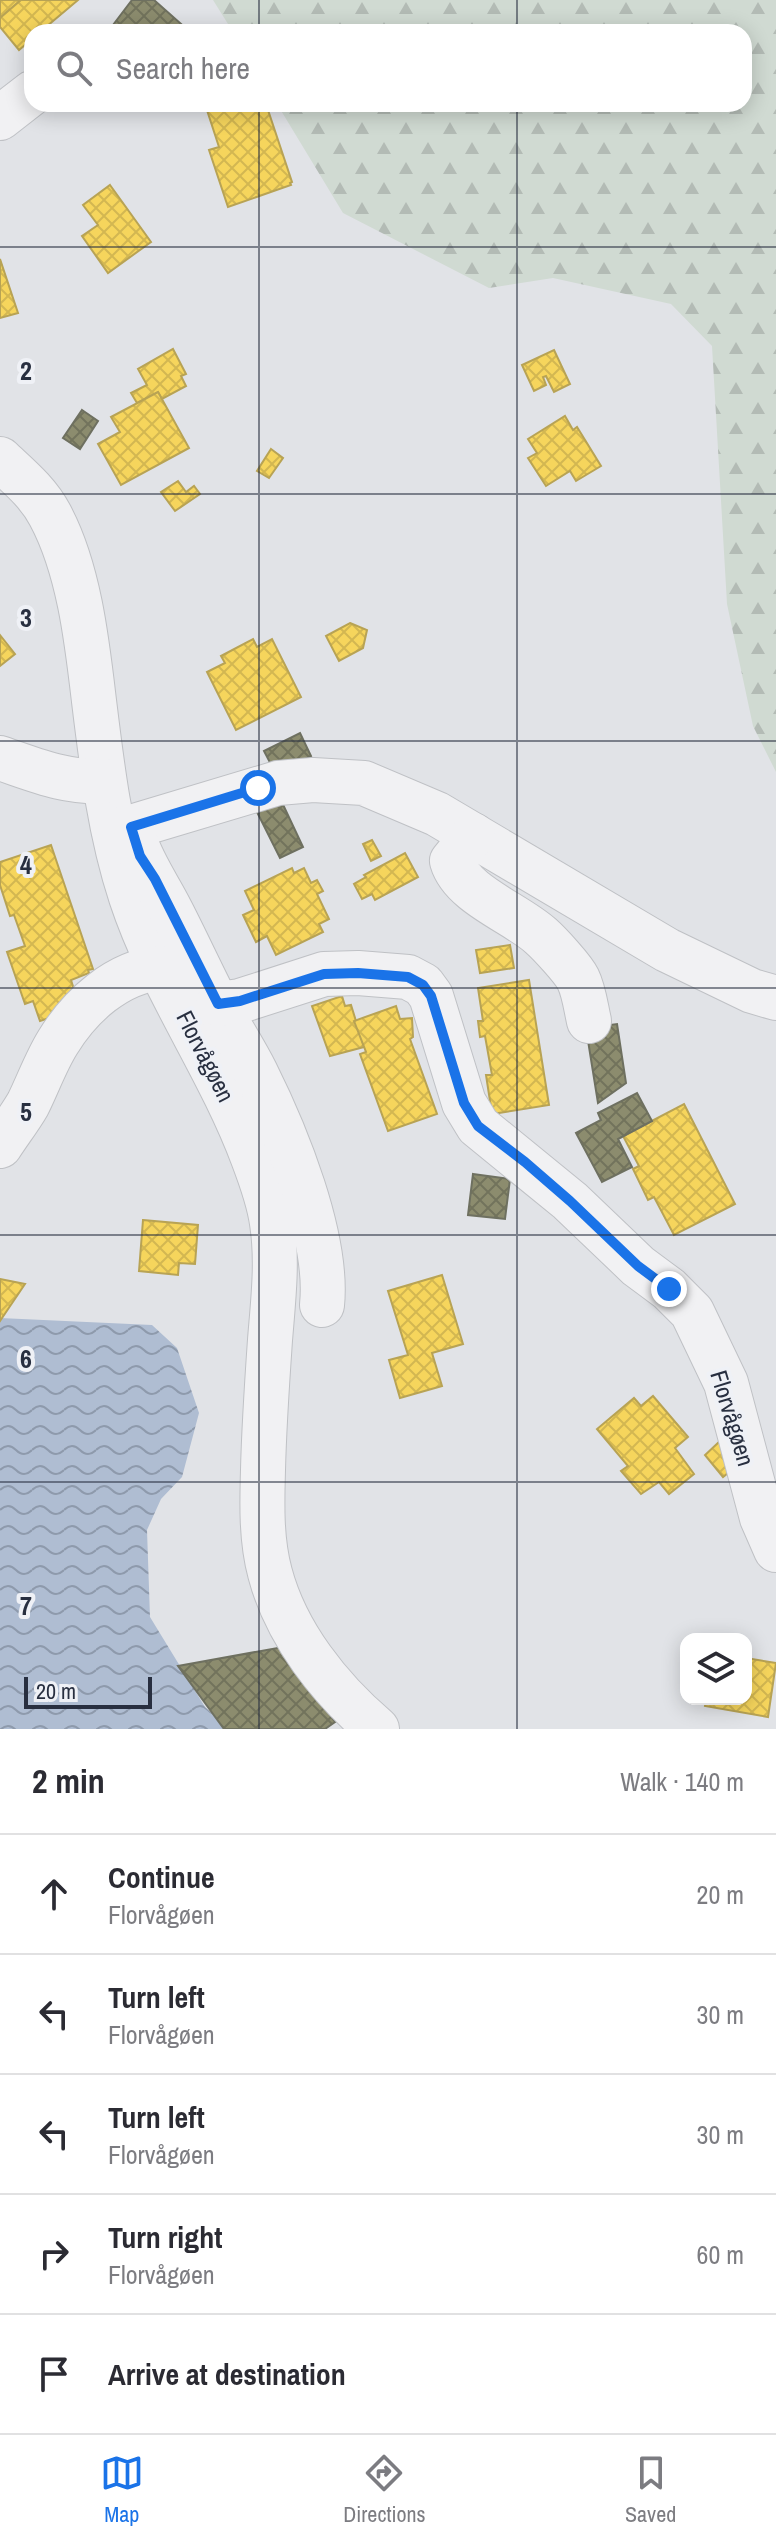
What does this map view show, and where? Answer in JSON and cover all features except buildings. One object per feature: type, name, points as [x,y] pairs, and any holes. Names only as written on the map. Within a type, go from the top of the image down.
[{"type":"street","points":[[0,118],[24,99]]},
{"type":"street","name":"Florvågøen","points":[[0,459],[36,493],[50,515],[63,547],[85,629],[104,781],[122,828],[155,879],[256,1074],[294,1162],[317,1233],[322,1305]]},
{"type":"street","points":[[0,758],[63,779],[104,781]]},
{"type":"street","points":[[122,828],[268,785],[313,780],[364,783],[437,814],[667,950],[752,991],[776,998]]},
{"type":"street","name":"Florvågøen","points":[[122,828],[130,895],[160,968],[231,1103],[264,1189],[273,1225],[275,1272],[264,1425],[262,1509],[269,1571],[279,1601],[305,1648],[331,1682],[377,1729]]},
{"type":"street","points":[[473,835],[452,861],[454,868],[482,896],[541,935],[578,979],[589,1021]]},
{"type":"street","points":[[0,1146],[26,1106],[57,1044],[77,1016],[124,977],[160,968]]},
{"type":"street","name":"Florvågøen","points":[[218,1004],[240,1001],[324,974],[408,977],[423,985],[431,996],[464,1103],[478,1126],[559,1191],[692,1312],[726,1383],[762,1518],[776,1550]]},
{"type":"green space","points":[[213,0],[776,0],[776,772],[753,726],[727,604],[712,346],[671,304],[553,278],[489,288],[343,213],[282,112],[752,112],[752,24],[228,24]]},
{"type":"water","points":[[0,1318],[152,1325],[177,1348],[199,1413],[182,1477],[161,1499],[147,1530],[150,1617],[205,1707],[229,1729],[0,1729]]},
{"type":"route","points":[[258,788],[131,827],[140,856],[155,879],[218,1004],[240,1001],[324,974],[408,977],[423,985],[431,996],[464,1103],[478,1126],[525,1162],[638,1266],[669,1289]]}]
